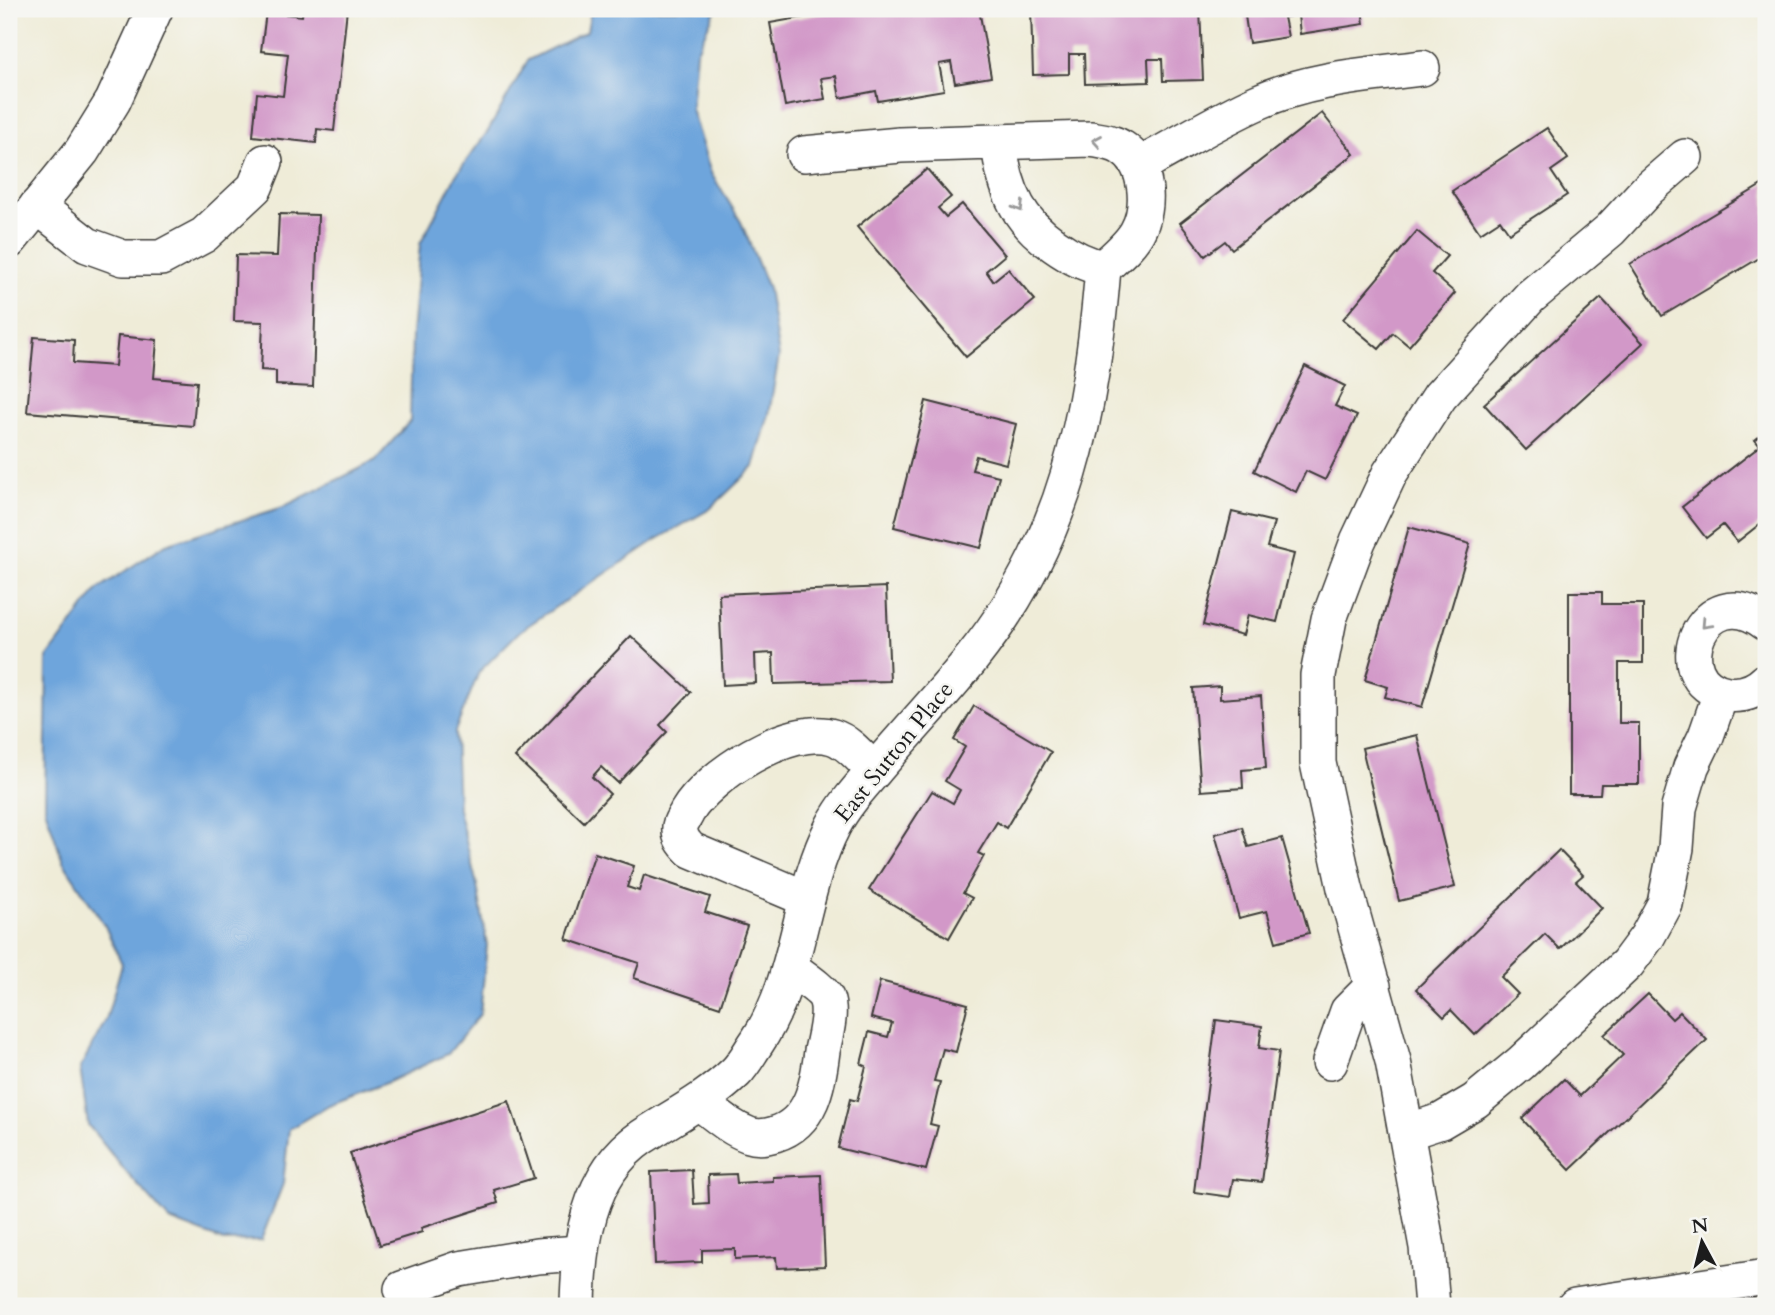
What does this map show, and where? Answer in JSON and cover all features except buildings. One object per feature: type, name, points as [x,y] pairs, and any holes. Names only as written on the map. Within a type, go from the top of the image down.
[{"type":"street","points":[[9,241],[82,151],[113,101],[155,9]]},
{"type":"street","points":[[1140,168],[1153,158],[1247,108],[1280,94],[1350,77],[1422,68]]},
{"type":"street","points":[[804,154],[900,145],[1091,139],[1119,146],[1131,155],[1140,168],[1144,186],[1144,210],[1138,231],[1124,249],[1103,268],[1070,257],[1032,225],[1017,206],[1002,166],[999,142]]},
{"type":"street","points":[[1432,1306],[1427,1247],[1393,1061],[1345,888],[1325,806],[1318,763],[1318,675],[1329,619],[1343,576],[1390,473],[1440,396],[1530,297],[1610,230],[1648,189],[1685,157]]},
{"type":"street","points":[[37,206],[87,245],[123,258],[161,258],[204,235],[255,187],[265,162]]},
{"type":"street","name":"East Sutton Place","points":[[578,1306],[580,1253],[596,1194],[618,1158],[639,1139],[699,1102],[738,1070],[764,1033],[790,967],[816,862],[834,823],[874,771],[973,656],[1015,597],[1042,548],[1079,442],[1098,328],[1103,268]]},
{"type":"street","points":[[1763,612],[1729,611],[1715,615],[1704,624],[1693,649],[1694,663],[1700,676],[1709,686],[1721,693],[1749,693],[1766,681]]},
{"type":"street","points":[[1407,1132],[1441,1121],[1475,1101],[1521,1063],[1626,964],[1647,937],[1665,904],[1676,848],[1679,808],[1691,767],[1706,736],[1721,693]]},
{"type":"street","points":[[807,899],[691,850],[682,840],[680,825],[695,798],[715,779],[757,752],[803,736],[825,735],[836,738],[853,749],[874,771]]},
{"type":"street","points":[[699,1102],[728,1125],[750,1136],[765,1137],[782,1132],[799,1120],[809,1106],[818,1082],[828,1009],[825,995],[790,967]]},
{"type":"street","points":[[1330,1062],[1348,1011],[1373,986]]},
{"type":"street","points":[[402,1290],[459,1269],[537,1256],[580,1253]]},
{"type":"street","points":[[1575,1306],[1766,1277]]},
{"type":"water","points":[[591,9],[716,9],[696,52],[691,109],[711,173],[741,222],[768,288],[779,356],[769,414],[754,467],[710,509],[656,540],[520,631],[479,672],[455,731],[458,809],[477,885],[487,945],[480,1014],[448,1054],[388,1082],[329,1105],[289,1129],[283,1184],[261,1240],[224,1241],[169,1220],[88,1125],[80,1068],[106,1020],[122,964],[105,926],[63,862],[45,808],[47,658],[98,589],[166,544],[283,507],[375,461],[410,421],[412,334],[420,244],[456,175],[488,131],[528,60],[587,31]]}]
